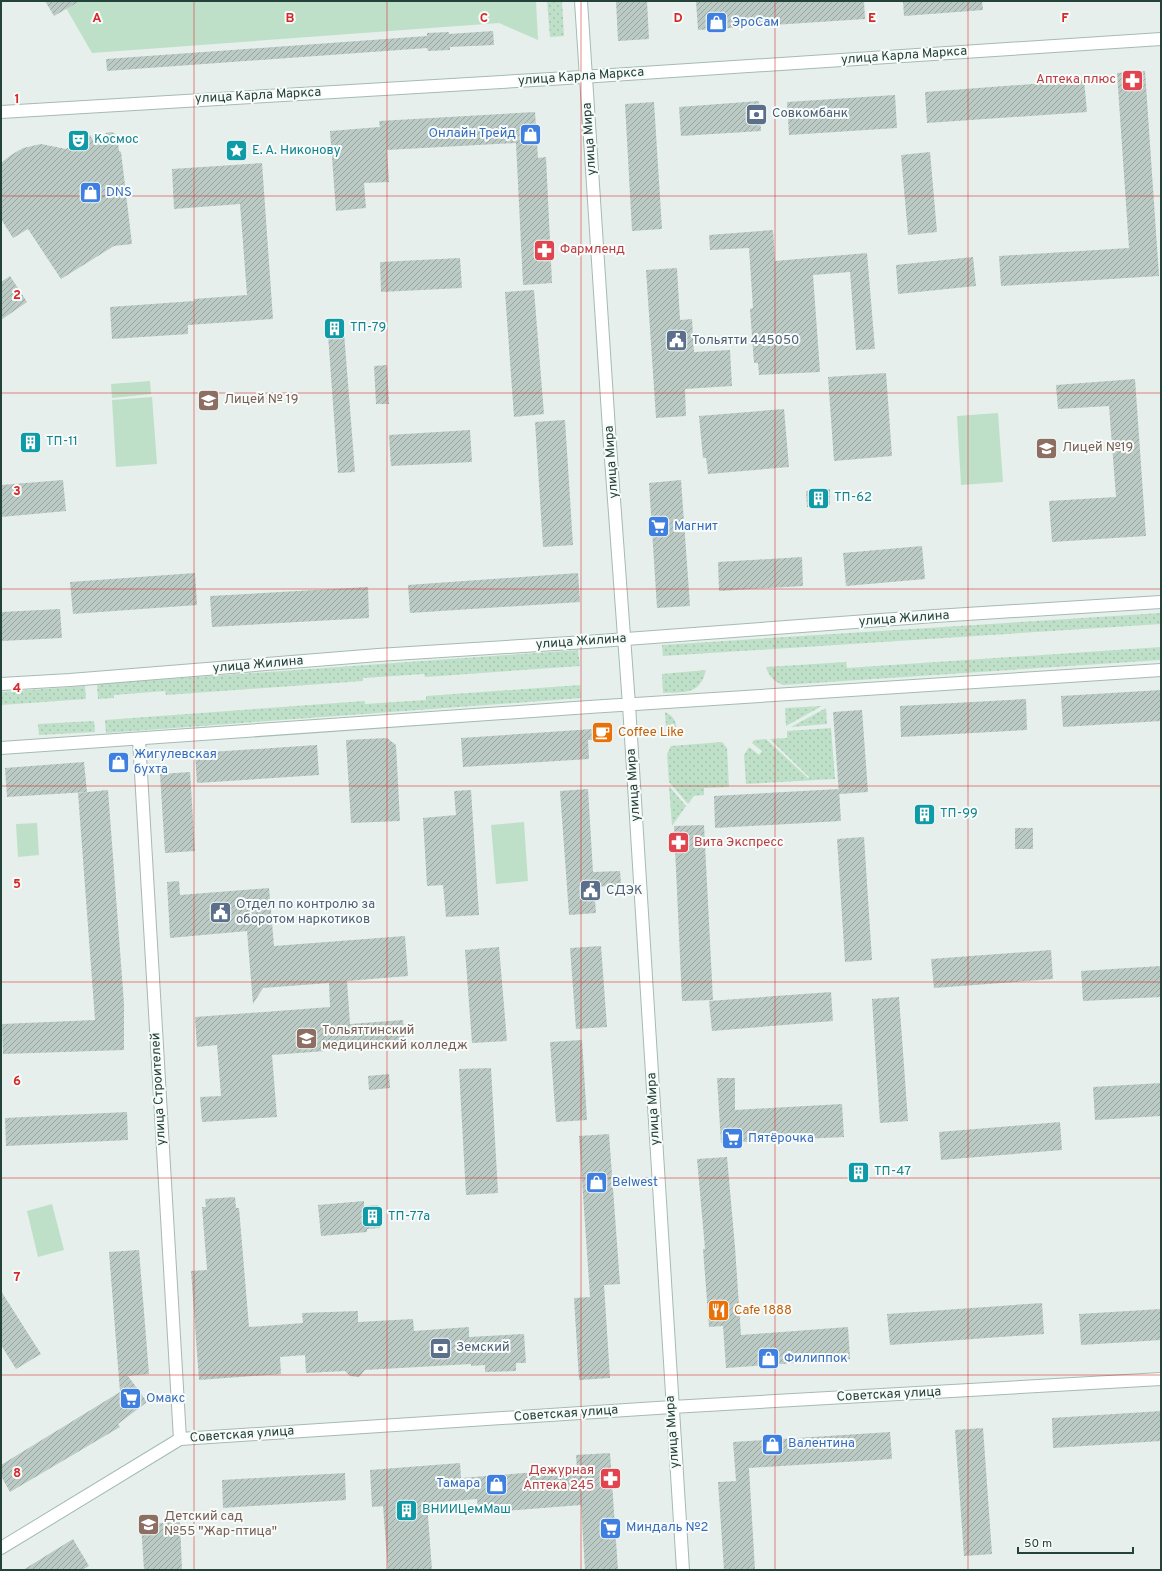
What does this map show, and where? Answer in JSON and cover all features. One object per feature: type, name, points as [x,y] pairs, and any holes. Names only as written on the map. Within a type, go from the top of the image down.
[{"type":"main road","name":"улица Мира","points":[[580,1],[610,445],[625,638],[683,1570]]},
{"type":"main road","name":"улица Карла Маркса","points":[[1,112],[1161,39]]},
{"type":"main road","points":[[1,103],[5,106],[24,111]]},
{"type":"main road","name":"улица Жилина","points":[[1,684],[70,680],[378,655],[1161,602]]},
{"type":"main road","points":[[1,748],[1161,670]]},
{"type":"main road","name":"улица Строителей","points":[[139,739],[180,1439]]},
{"type":"main road","name":"Советская улица","points":[[1,1548],[180,1439],[672,1407],[1161,1379]]},
{"type":"green space","points":[[62,1],[536,1],[538,40],[499,23],[92,53]]},
{"type":"green space","points":[[547,1],[562,1],[564,36],[550,37]]},
{"type":"green space","points":[[150,381],[151,394],[112,398],[111,384]]},
{"type":"green space","points":[[152,397],[157,464],[116,467],[112,400]]},
{"type":"green space","points":[[998,413],[1003,482],[961,485],[957,416]]},
{"type":"green space","points":[[1161,613],[1161,624],[663,656],[662,645]]},
{"type":"green space","points":[[1161,647],[1161,660],[783,685],[772,678],[766,667],[846,662],[847,668]]},
{"type":"green space","points":[[578,650],[580,666],[425,677],[424,674],[363,678],[363,681],[166,695],[165,691],[114,695],[114,698],[98,699],[97,684]]},
{"type":"green space","points":[[706,670],[700,684],[696,688],[685,692],[663,693],[662,674]]},
{"type":"green space","points":[[580,685],[581,698],[106,733],[105,720],[365,701],[365,704],[426,700],[426,696]]},
{"type":"green space","points":[[85,686],[86,699],[1,705],[1,692]]},
{"type":"green space","points":[[822,706],[786,726],[785,708]]},
{"type":"green space","points":[[826,708],[827,724],[791,727]]},
{"type":"green space","points":[[665,712],[675,721],[677,734],[674,734],[666,727]]},
{"type":"green space","points":[[94,721],[95,732],[39,735],[38,724]]},
{"type":"green space","points":[[831,728],[835,779],[746,784],[744,755],[749,747],[759,755],[762,751],[752,743],[754,740],[766,739],[808,778],[810,778],[770,739],[787,738],[787,731]]},
{"type":"green space","points":[[722,742],[727,748],[729,787],[704,788],[704,795],[694,796],[688,804],[669,782],[667,754],[671,746]]},
{"type":"green space","points":[[669,786],[686,806],[672,826]]},
{"type":"green space","points":[[524,822],[528,881],[496,884],[491,825]]},
{"type":"green space","points":[[37,823],[39,855],[18,857],[16,824]]},
{"type":"green space","points":[[52,1204],[64,1250],[38,1257],[27,1211]]},
{"type":"building","points":[[45,1],[80,1],[54,16]]},
{"type":"building","points":[[616,1],[647,1],[649,39],[618,41]]},
{"type":"building","points":[[696,1],[864,1],[865,19],[698,30]]},
{"type":"building","points":[[903,1],[982,1],[983,10],[904,16]]},
{"type":"building","points":[[493,31],[494,45],[450,47],[450,50],[428,51],[427,48],[107,71],[106,59],[427,36],[427,33],[449,32],[449,34]]},
{"type":"building","points":[[1145,71],[1159,276],[1001,286],[999,256],[1129,248],[1117,73]]},
{"type":"building","points":[[1084,80],[1087,112],[927,123],[925,92]]},
{"type":"building","points":[[895,95],[897,128],[789,135],[787,102]]},
{"type":"building","points":[[759,101],[761,131],[681,136],[679,107]]},
{"type":"building","points":[[654,102],[662,229],[632,231],[625,104]]},
{"type":"building","points":[[535,112],[538,158],[546,157],[552,283],[523,285],[516,143],[387,150],[389,182],[364,183],[366,208],[336,211],[330,131],[380,127],[379,121]]},
{"type":"building","name":"Космос","points":[[112,132],[117,135],[119,151],[121,152],[132,244],[114,246],[61,279],[28,229],[13,238],[1,219],[1,163],[23,148],[41,144],[66,149],[90,135],[96,145],[106,133]]},
{"type":"building","points":[[930,152],[937,232],[908,235],[901,155]]},
{"type":"building","points":[[262,163],[273,319],[188,325],[188,334],[112,339],[110,307],[194,301],[194,299],[247,295],[240,204],[174,209],[172,169]]},
{"type":"building","points":[[773,230],[775,261],[867,253],[875,349],[856,350],[850,272],[813,275],[820,372],[759,375],[758,363],[754,363],[750,309],[753,308],[749,248],[710,250],[709,235]]},
{"type":"building","points":[[973,257],[976,286],[898,294],[896,265]]},
{"type":"building","points":[[460,258],[462,288],[381,292],[380,262]]},
{"type":"building","points":[[677,268],[680,320],[692,319],[694,352],[730,350],[732,386],[685,389],[686,416],[656,418],[646,270]]},
{"type":"building","points":[[10,276],[27,302],[1,320],[1,282]]},
{"type":"building","points":[[534,290],[544,414],[514,417],[505,292]]},
{"type":"building","points":[[343,320],[355,472],[338,473],[327,321]]},
{"type":"building","points":[[387,365],[389,404],[376,404],[374,366]]},
{"type":"building","points":[[886,373],[892,456],[834,461],[828,377]]},
{"type":"building","points":[[1135,379],[1146,536],[1052,542],[1049,501],[1116,497],[1109,406],[1058,409],[1056,385]]},
{"type":"building","points":[[784,409],[789,467],[708,474],[706,458],[703,458],[699,416]]},
{"type":"building","points":[[565,420],[573,545],[543,547],[535,422]]},
{"type":"building","points":[[470,430],[472,462],[391,466],[389,435]]},
{"type":"building","name":"ТП-11","points":[[39,435],[40,447],[23,448],[23,436]]},
{"type":"building","points":[[63,480],[66,511],[1,517],[1,485]]},
{"type":"building","points":[[681,480],[690,606],[657,608],[649,483]]},
{"type":"building","name":"ТП-62","points":[[830,489],[830,505],[807,507],[806,491]]},
{"type":"building","points":[[922,546],[925,579],[846,586],[843,553]]},
{"type":"building","points":[[802,557],[803,586],[719,591],[718,562]]},
{"type":"building","points":[[195,573],[197,605],[73,614],[70,582]]},
{"type":"building","points":[[578,573],[580,602],[410,613],[408,585]]},
{"type":"building","points":[[368,587],[369,618],[212,627],[210,596]]},
{"type":"building","points":[[60,609],[62,638],[1,641],[1,612]]},
{"type":"building","points":[[1161,690],[1161,721],[1063,727],[1061,696]]},
{"type":"building","points":[[1026,699],[1027,730],[901,737],[900,706]]},
{"type":"building","points":[[862,710],[868,792],[839,794],[833,712]]},
{"type":"building","points":[[608,728],[609,740],[588,740],[589,759],[463,767],[461,738]]},
{"type":"building","points":[[387,738],[396,745],[400,821],[351,823],[346,740]]},
{"type":"building","points":[[317,745],[319,775],[197,783],[195,753]]},
{"type":"building","name":"Жигулевская бухта","points":[[123,752],[124,772],[112,772],[111,753]]},
{"type":"building","points":[[84,762],[87,792],[7,797],[5,768]]},
{"type":"building","points":[[190,772],[195,851],[165,853],[160,774]]},
{"type":"building","points":[[588,789],[593,872],[620,871],[621,885],[594,887],[596,913],[569,915],[560,791]]},
{"type":"building","points":[[839,789],[841,821],[715,828],[714,796]]},
{"type":"building","points":[[108,790],[124,1004],[124,1050],[3,1054],[2,1024],[95,1020],[78,793]]},
{"type":"building","points":[[471,790],[479,915],[446,917],[443,885],[427,886],[423,818],[456,815],[454,791]]},
{"type":"building","points":[[704,825],[713,1000],[682,1001],[674,826]]},
{"type":"building","points":[[1015,828],[1033,828],[1033,849],[1015,849]]},
{"type":"building","points":[[864,837],[872,960],[845,962],[837,839]]},
{"type":"building","points":[[179,881],[180,895],[269,888],[274,946],[405,936],[408,976],[347,981],[350,1024],[403,1020],[405,1043],[352,1047],[352,1049],[272,1055],[277,1117],[202,1122],[200,1097],[221,1096],[217,1045],[197,1047],[195,1017],[330,1007],[329,983],[263,988],[253,1004],[247,931],[170,938],[167,882]]},
{"type":"building","points":[[601,946],[607,1027],[576,1029],[570,948]]},
{"type":"building","points":[[499,947],[507,1041],[472,1043],[465,950]]},
{"type":"building","points":[[1051,950],[1053,979],[934,988],[931,959]]},
{"type":"building","points":[[1161,966],[1161,997],[1083,1001],[1081,971]]},
{"type":"building","points":[[831,992],[833,1021],[712,1031],[709,1001]]},
{"type":"building","points":[[899,997],[908,1121],[880,1123],[872,999]]},
{"type":"building","points":[[582,1040],[587,1120],[556,1122],[550,1042]]},
{"type":"building","points":[[491,1068],[498,1193],[466,1195],[459,1069]]},
{"type":"building","points":[[389,1074],[390,1088],[369,1090],[368,1076]]},
{"type":"building","points":[[717,1078],[735,1078],[735,1110],[842,1104],[844,1137],[721,1143]]},
{"type":"building","points":[[1161,1083],[1161,1116],[1095,1120],[1093,1087]]},
{"type":"building","points":[[127,1112],[128,1140],[6,1146],[5,1118]]},
{"type":"building","points":[[1060,1122],[1062,1150],[941,1160],[939,1132]]},
{"type":"building","points":[[609,1134],[620,1284],[604,1285],[610,1378],[579,1380],[574,1298],[590,1297],[579,1136]]},
{"type":"building","points":[[727,1157],[741,1335],[848,1327],[850,1359],[726,1368],[723,1326],[709,1327],[703,1249],[705,1249],[697,1159]]},
{"type":"building","points":[[235,1197],[236,1208],[239,1208],[249,1327],[303,1323],[302,1313],[358,1311],[358,1322],[413,1319],[414,1331],[469,1327],[469,1337],[524,1334],[526,1363],[516,1363],[516,1371],[485,1372],[485,1365],[471,1366],[471,1364],[365,1370],[359,1377],[350,1376],[345,1371],[306,1373],[305,1355],[280,1357],[281,1374],[199,1380],[191,1271],[207,1270],[202,1207],[206,1207],[205,1199]]},
{"type":"building","points":[[364,1201],[364,1206],[378,1205],[380,1228],[367,1229],[367,1232],[321,1236],[318,1205]]},
{"type":"building","points":[[139,1250],[149,1374],[128,1376],[147,1402],[118,1424],[120,1427],[10,1492],[1,1476],[1,1465],[120,1392],[109,1252]]},
{"type":"building","points":[[1,1291],[41,1354],[16,1369],[1,1345]]},
{"type":"building","points":[[1042,1303],[1044,1334],[890,1345],[887,1314]]},
{"type":"building","points":[[1161,1309],[1161,1340],[1081,1345],[1079,1314]]},
{"type":"building","points":[[1161,1411],[1161,1441],[1053,1448],[1052,1418]]},
{"type":"building","points":[[983,1428],[992,1554],[964,1556],[955,1430]]},
{"type":"building","points":[[890,1432],[892,1459],[749,1468],[755,1570],[724,1570],[718,1482],[736,1481],[733,1442]]},
{"type":"building","name":"ВНИИЦемМаш","points":[[610,1453],[618,1570],[585,1570],[581,1505],[478,1513],[477,1499],[427,1503],[432,1570],[388,1570],[383,1506],[372,1507],[370,1470],[460,1463],[461,1478],[577,1469],[576,1455]]},
{"type":"building","points":[[345,1473],[346,1500],[223,1508],[222,1480]]},
{"type":"building","points":[[180,1522],[182,1570],[144,1570],[141,1524]]},
{"type":"building","points":[[73,1539],[89,1566],[82,1570],[23,1570]]},
{"type":"place","name":"ЭроСам","points":[[717,23]]},
{"type":"place","name":"Аптека плюс","points":[[1132,80]]},
{"type":"place","name":"Совкомбанк","points":[[757,114]]},
{"type":"place","name":"Онлайн Трейд","points":[[531,134]]},
{"type":"place","name":"Космос","points":[[79,140]]},
{"type":"place","name":"Е. А. Никонову","points":[[236,151]]},
{"type":"place","name":"DNS","points":[[90,193]]},
{"type":"place","name":"Фармленд","points":[[545,250]]},
{"type":"place","name":"ТП-79","points":[[335,328]]},
{"type":"place","name":"Тольятти 445050","points":[[676,341]]},
{"type":"place","name":"Лицей № 19","points":[[208,400]]},
{"type":"place","name":"ТП-11","points":[[31,442]]},
{"type":"place","name":"Лицей №19","points":[[1047,448]]},
{"type":"place","name":"ТП-62","points":[[818,498]]},
{"type":"place","name":"Магнит","points":[[659,527]]},
{"type":"place","name":"Coffee Like","points":[[603,733]]},
{"type":"place","name":"Жигулевская бухта","points":[[118,762]]},
{"type":"place","name":"ТП-99","points":[[924,814]]},
{"type":"place","name":"Вита Экспресс","points":[[679,843]]},
{"type":"place","name":"СДЭК","points":[[591,891]]},
{"type":"place","name":"Отдел по контролю за оборотом наркотиков","points":[[220,912]]},
{"type":"place","name":"Тольяттинский медицинский колледж","points":[[307,1038]]},
{"type":"place","name":"Пятёрочка","points":[[732,1139]]},
{"type":"place","name":"ТП-47","points":[[859,1172]]},
{"type":"place","name":"Belwest","points":[[597,1183]]},
{"type":"place","name":"ТП-77а","points":[[372,1217]]},
{"type":"place","name":"Cafe 1888","points":[[718,1311]]},
{"type":"place","name":"Земский","points":[[441,1348]]},
{"type":"place","name":"Филиппок","points":[[768,1359]]},
{"type":"place","name":"Омакс","points":[[131,1399]]},
{"type":"place","name":"Валентина","points":[[773,1444]]},
{"type":"place","name":"Дежурная Аптека 245","points":[[610,1478]]},
{"type":"place","name":"Тамара","points":[[496,1484]]},
{"type":"place","name":"ВНИИЦемМаш","points":[[406,1510]]},
{"type":"place","name":"Детский сад №55 \"Жар-птица\"","points":[[149,1524]]},
{"type":"place","name":"Миндаль №2","points":[[610,1528]]}]
